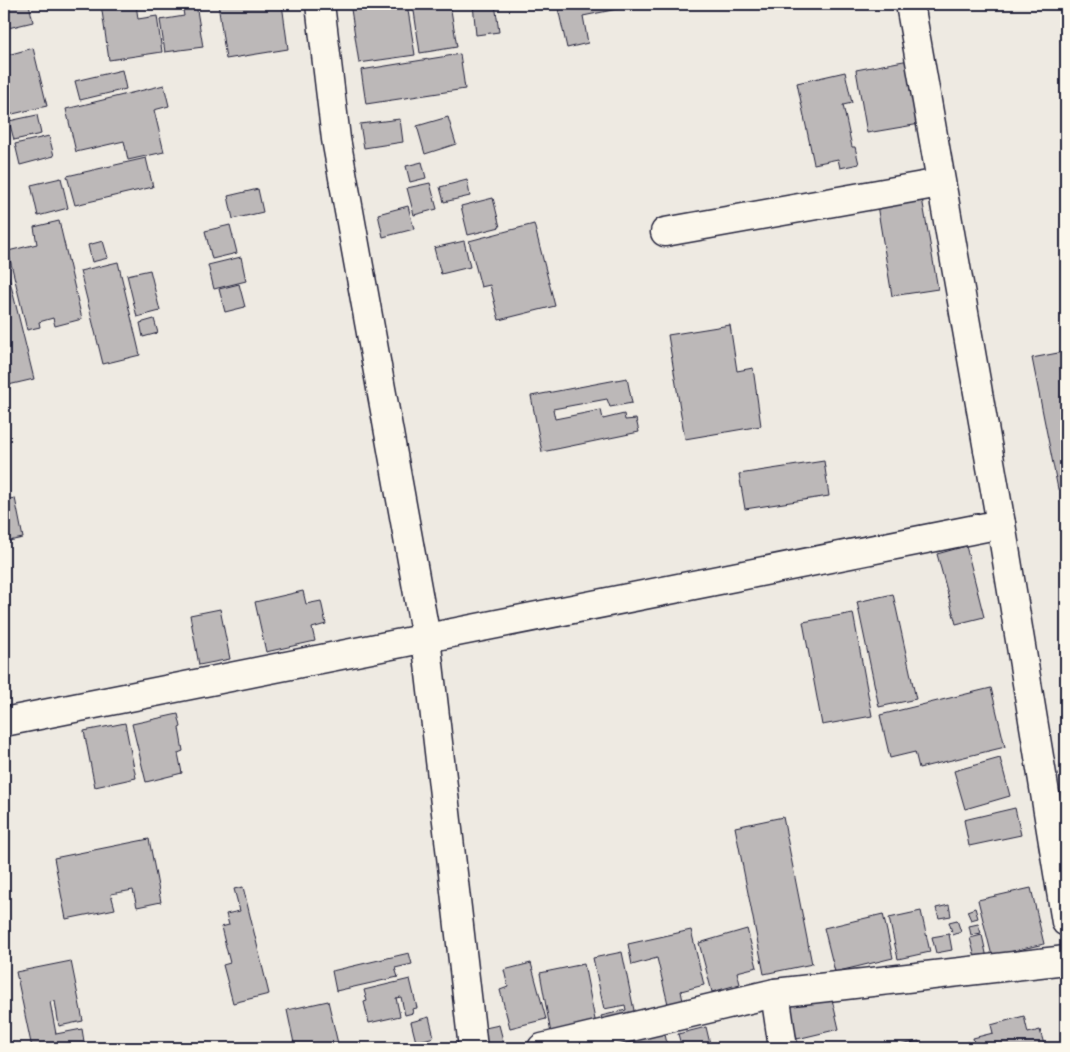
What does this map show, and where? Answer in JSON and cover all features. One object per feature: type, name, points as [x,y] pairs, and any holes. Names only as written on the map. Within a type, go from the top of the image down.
[{"type":"street","points":[[320,4],[336,139],[426,638],[473,1048]]},
{"type":"street","points":[[910,4],[1001,524],[1066,922]]},
{"type":"street","points":[[665,232],[940,183]]},
{"type":"street","points":[[4,722],[1001,524]]},
{"type":"street","points":[[542,1048],[775,993],[1066,960]]},
{"type":"street","points":[[775,993],[783,1048]]},
{"type":"building","points":[[4,4],[29,4],[33,22],[4,29]]},
{"type":"building","points":[[101,4],[136,4],[138,19],[157,16],[162,52],[109,60]]},
{"type":"building","points":[[182,4],[196,4],[203,47],[165,52],[160,20],[184,16]]},
{"type":"building","points":[[218,4],[282,4],[288,49],[226,59]]},
{"type":"building","points":[[384,4],[407,4],[415,55],[359,63],[351,9]]},
{"type":"building","points":[[413,4],[450,4],[457,47],[420,53]]},
{"type":"building","points":[[473,4],[495,4],[499,32],[476,35]]},
{"type":"building","points":[[557,4],[621,4],[622,8],[583,16],[588,43],[567,48]]},
{"type":"building","points":[[33,48],[47,106],[4,116],[4,56]]},
{"type":"building","points":[[460,54],[465,89],[366,104],[361,70]]},
{"type":"building","points":[[909,60],[920,124],[867,133],[856,70]]},
{"type":"building","points":[[122,70],[126,89],[80,100],[75,81]]},
{"type":"building","points":[[845,72],[852,103],[843,105],[852,147],[855,147],[859,164],[840,168],[838,159],[814,164],[797,83]]},
{"type":"building","points":[[164,85],[169,106],[154,110],[164,152],[128,160],[124,141],[76,152],[66,109]]},
{"type":"building","points":[[37,115],[41,134],[14,140],[9,121]]},
{"type":"building","points":[[448,117],[456,144],[425,154],[417,126]]},
{"type":"building","points":[[400,119],[403,142],[364,148],[360,124]]},
{"type":"building","points":[[49,136],[54,156],[20,165],[15,144]]},
{"type":"building","points":[[4,141],[9,163],[4,164]]},
{"type":"building","points":[[146,158],[153,187],[75,205],[67,176]]},
{"type":"building","points":[[422,162],[426,178],[410,182],[406,166]]},
{"type":"building","points":[[61,178],[68,208],[38,216],[31,185]]},
{"type":"building","points":[[467,180],[470,196],[444,202],[440,187]]},
{"type":"building","points":[[430,183],[437,209],[414,215],[407,188]]},
{"type":"building","points":[[258,189],[263,212],[233,219],[228,196]]},
{"type":"building","points":[[493,198],[500,227],[468,235],[461,206]]},
{"type":"building","points":[[922,198],[938,289],[892,296],[877,205]]},
{"type":"building","points":[[408,206],[414,229],[383,237],[378,214]]},
{"type":"building","points":[[59,221],[82,319],[55,326],[53,318],[39,322],[40,327],[27,330],[8,251],[37,244],[34,227]]},
{"type":"building","points":[[534,224],[555,306],[499,320],[490,285],[481,287],[469,241]]},
{"type":"building","points":[[230,225],[237,253],[212,259],[205,231]]},
{"type":"building","points":[[103,241],[108,258],[92,262],[88,245]]},
{"type":"building","points":[[464,241],[470,267],[441,274],[434,248]]},
{"type":"building","points":[[4,257],[34,379],[4,386]]},
{"type":"building","points":[[241,257],[246,281],[214,289],[208,265]]},
{"type":"building","points":[[118,262],[140,355],[103,364],[80,271]]},
{"type":"building","points":[[150,270],[160,311],[137,317],[127,275]]},
{"type":"building","points":[[239,284],[245,307],[225,312],[219,289]]},
{"type":"building","points":[[154,319],[158,333],[143,337],[140,323]]},
{"type":"building","points":[[730,325],[737,371],[753,368],[761,426],[685,439],[668,335]]},
{"type":"building","points":[[1063,352],[1066,369],[1066,487],[1058,489],[1032,358]]},
{"type":"building","points":[[627,378],[632,403],[610,407],[607,399],[553,409],[555,419],[601,410],[603,419],[624,414],[625,420],[636,419],[639,432],[542,452],[531,396]]},
{"type":"building","points":[[824,461],[829,496],[745,509],[739,474]]},
{"type":"building","points":[[15,498],[23,538],[4,542],[4,500]]},
{"type":"building","points":[[966,546],[984,617],[956,624],[937,554]]},
{"type":"building","points":[[303,591],[306,604],[321,601],[326,624],[312,628],[315,641],[266,652],[255,602]]},
{"type":"building","points":[[893,594],[916,699],[879,707],[857,602]]},
{"type":"building","points":[[220,609],[230,659],[199,665],[190,615]]},
{"type":"building","points":[[853,613],[872,716],[822,725],[803,622]]},
{"type":"building","points":[[991,688],[1005,747],[919,768],[915,752],[890,758],[880,715]]},
{"type":"building","points":[[178,714],[183,751],[178,753],[182,773],[146,782],[132,724]]},
{"type":"building","points":[[125,723],[136,778],[95,787],[84,731]]},
{"type":"building","points":[[1000,758],[1010,796],[965,809],[954,771]]},
{"type":"building","points":[[1015,808],[1021,835],[969,846],[964,820]]},
{"type":"building","points":[[783,817],[812,964],[764,974],[735,827]]},
{"type":"building","points":[[149,839],[161,902],[137,907],[133,890],[111,894],[115,909],[66,919],[54,858]]},
{"type":"building","points":[[243,887],[269,994],[233,1003],[223,965],[230,963],[221,927],[229,925],[226,914],[240,911],[234,889]]},
{"type":"building","points":[[1031,888],[1044,944],[992,956],[978,900]]},
{"type":"building","points":[[949,905],[951,916],[939,918],[936,908]]},
{"type":"building","points":[[975,908],[978,918],[971,920],[967,911]]},
{"type":"building","points":[[921,911],[930,952],[898,959],[889,918]]},
{"type":"building","points":[[883,914],[893,958],[835,972],[824,928]]},
{"type":"building","points":[[957,920],[961,932],[953,935],[949,922]]},
{"type":"building","points":[[978,924],[981,933],[971,935],[969,926]]},
{"type":"building","points":[[747,929],[757,967],[737,972],[740,984],[712,992],[699,943]]},
{"type":"building","points":[[691,930],[704,985],[681,991],[683,1001],[668,1004],[657,958],[632,965],[628,944]]},
{"type":"building","points":[[949,934],[952,950],[936,953],[932,937]]},
{"type":"building","points":[[982,935],[987,958],[976,961],[970,938]]},
{"type":"building","points":[[622,952],[637,1025],[605,1031],[601,1016],[626,1010],[625,1005],[604,1009],[593,958]]},
{"type":"building","points":[[409,953],[412,964],[395,968],[398,977],[336,991],[332,971]]},
{"type":"building","points":[[71,961],[83,1021],[59,1026],[55,1001],[50,1002],[56,1034],[82,1029],[85,1048],[32,1048],[16,972]]},
{"type":"building","points":[[531,963],[546,1019],[510,1028],[500,990],[508,987],[504,970]]},
{"type":"building","points":[[584,964],[597,1030],[552,1039],[540,973]]},
{"type":"building","points":[[410,979],[417,1008],[412,1009],[413,1013],[405,1015],[401,997],[396,998],[400,1016],[369,1023],[364,1002],[367,1001],[364,990]]},
{"type":"building","points":[[831,995],[839,1029],[797,1039],[788,1006]]},
{"type":"building","points":[[328,1001],[339,1048],[295,1048],[287,1010]]},
{"type":"building","points":[[1024,1016],[1028,1033],[1040,1030],[1045,1048],[975,1048],[973,1038],[993,1033],[991,1025]]},
{"type":"building","points":[[429,1017],[434,1037],[416,1042],[411,1022]]},
{"type":"building","points":[[499,1025],[505,1048],[480,1048],[476,1030]]},
{"type":"building","points":[[706,1027],[711,1048],[682,1048],[678,1034]]},
{"type":"building","points":[[664,1030],[668,1048],[591,1048]]},
{"type":"building","points":[[919,1041],[920,1048],[895,1048],[895,1046]]},
{"type":"building","points":[[968,1042],[969,1048],[937,1048]]}]
